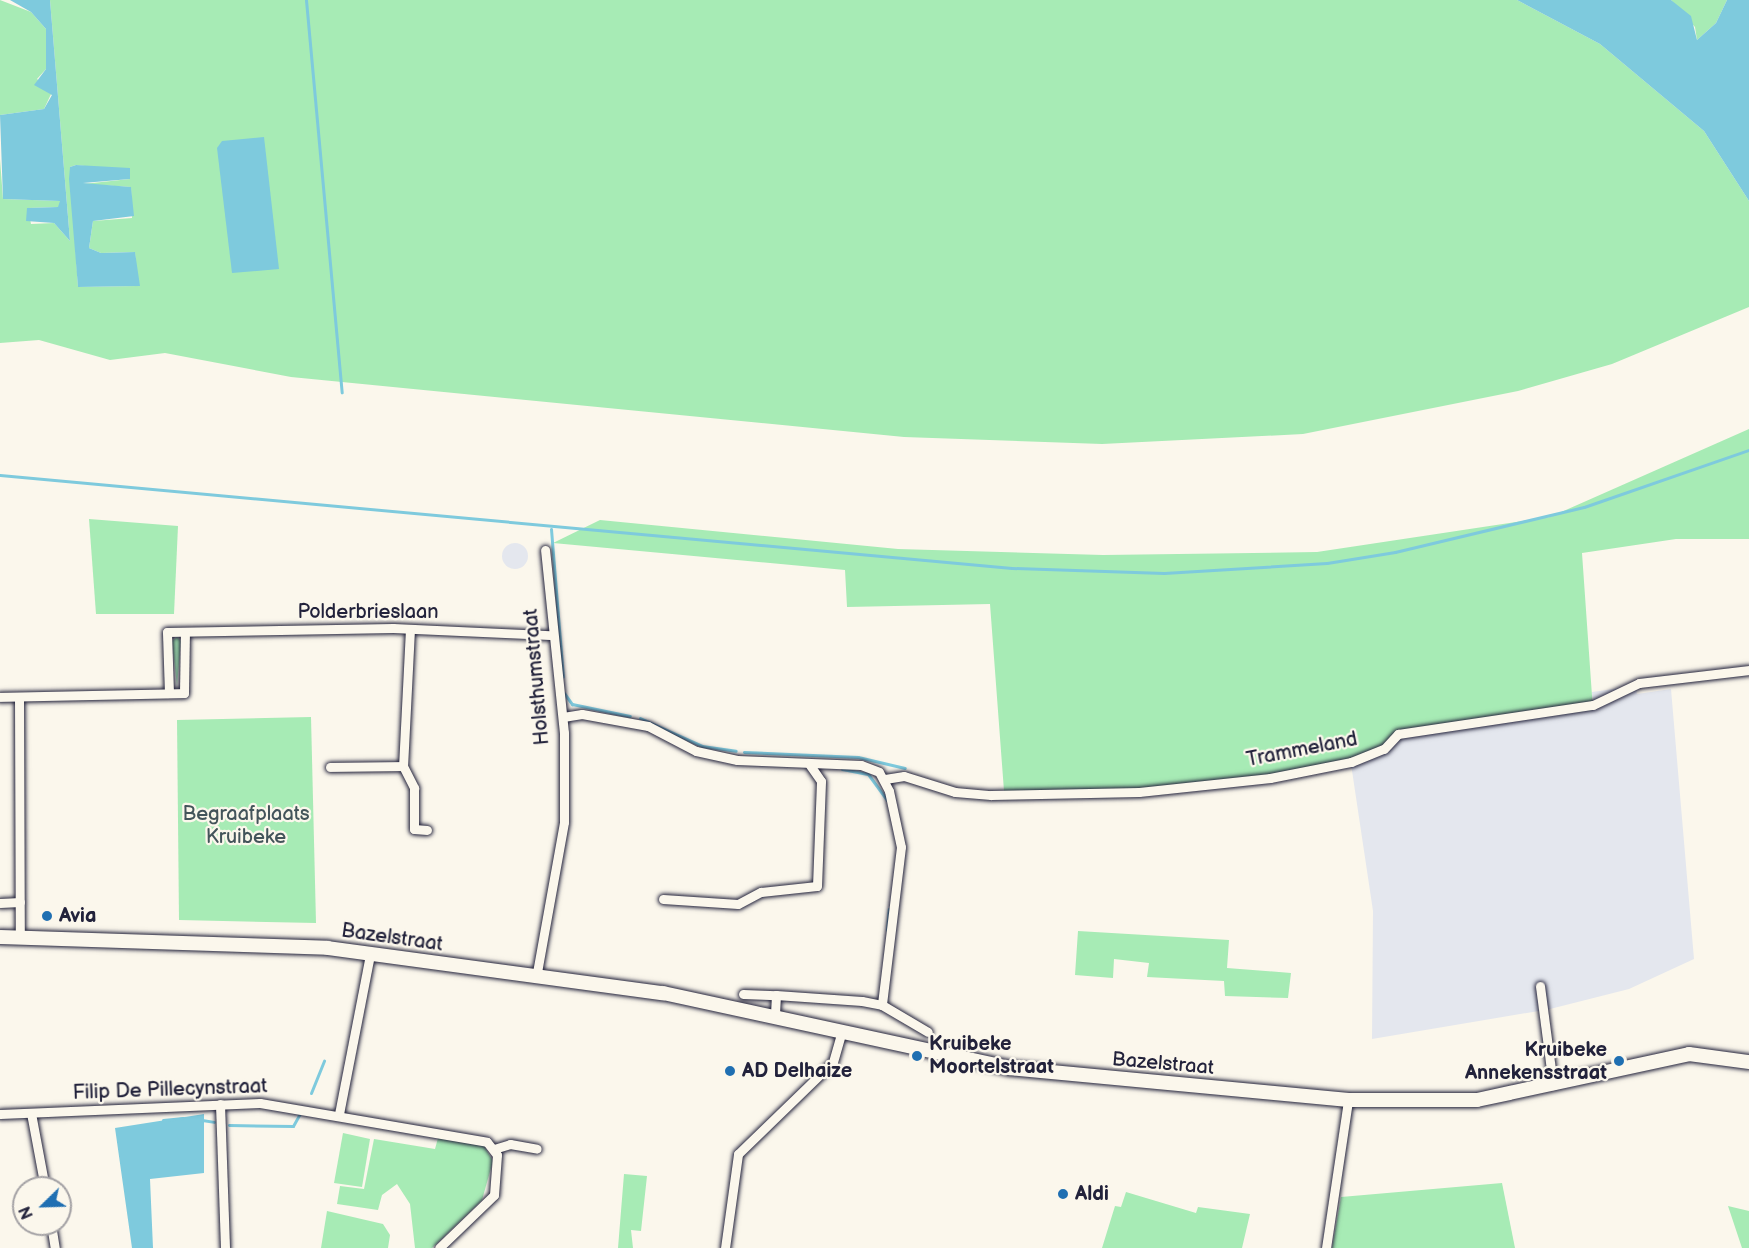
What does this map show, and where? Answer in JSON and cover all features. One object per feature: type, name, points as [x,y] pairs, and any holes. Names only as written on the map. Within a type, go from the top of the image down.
[{"type":"main road","name":"Bazelstraat","points":[[0,937],[277,944],[370,954],[536,978],[663,993],[775,1014],[1009,1068],[1348,1100],[1477,1100],[1553,1085],[1670,1055],[1710,1054],[1749,1062]]},
{"type":"street","name":"Holsthumstraat","points":[[536,978],[564,822],[563,717],[550,635],[545,550]]},
{"type":"street","name":"Polderbrieslaan","points":[[169,693],[167,632],[410,629],[550,635]]},
{"type":"street","points":[[410,629],[403,766],[414,789],[414,829],[427,830]]},
{"type":"street","points":[[0,697],[184,693],[186,632]]},
{"type":"street","name":"Trammeland","points":[[885,779],[904,776],[955,792],[991,795],[1139,792],[1270,778],[1351,762],[1384,749],[1398,734],[1593,705],[1639,683],[1749,670]]},
{"type":"street","points":[[19,697],[20,938]]},
{"type":"street","points":[[563,717],[582,714],[648,726],[711,755],[810,765],[861,765],[885,779],[901,847],[882,1005]]},
{"type":"street","points":[[663,899],[738,904],[761,892],[817,886],[821,781],[810,765]]},
{"type":"street","points":[[330,767],[403,766]]},
{"type":"street","points":[[0,903],[20,902]]},
{"type":"street","points":[[339,1114],[370,954]]},
{"type":"street","points":[[1540,986],[1553,1085]]},
{"type":"street","points":[[742,994],[882,1005],[928,1032]]},
{"type":"street","points":[[775,1014],[776,995]]},
{"type":"street","points":[[725,1248],[738,1154],[833,1062],[842,1030]]},
{"type":"street","points":[[1326,1248],[1348,1100]]},
{"type":"street","points":[[220,1104],[225,1248]]},
{"type":"street","name":"Filip De Pillecynstraat","points":[[0,1114],[220,1104],[277,1104],[478,1139],[494,1149]]},
{"type":"street","points":[[31,1113],[43,1176]]},
{"type":"street","points":[[439,1248],[494,1195],[494,1149],[510,1144],[537,1149]]},
{"type":"street","points":[[44,1248],[55,1247]]},
{"type":"shaded area","points":[[515,543],[524,547],[528,556],[524,565],[515,569],[506,565],[502,556],[506,547]]},
{"type":"shaded area","points":[[1635,686],[1637,694],[1671,689],[1694,959],[1629,989],[1550,1009],[1372,1039],[1373,911],[1351,764],[1400,736],[1593,709],[1592,692]]},
{"type":"green space","points":[[0,0],[31,12],[46,29],[46,69],[37,79],[52,92],[44,109],[0,115]]},
{"type":"green space","points":[[50,0],[1517,0],[1600,44],[1704,131],[1749,201],[1749,307],[1612,364],[1518,391],[1303,434],[1102,444],[904,437],[291,377],[165,353],[110,360],[39,340],[0,343],[0,159],[3,199],[61,201],[59,207],[28,208],[31,224],[54,223],[70,241]],"holes":[[[76,165],[130,171],[130,179],[83,184],[131,187],[132,218],[93,221],[89,248],[101,253],[135,252],[137,286],[78,287],[70,167]]]},
{"type":"green space","points":[[1671,0],[1727,0],[1716,23],[1697,40],[1695,27]]},
{"type":"green space","points":[[1749,429],[1749,539],[1676,539],[1582,553],[1593,710],[1400,736],[1387,752],[1161,795],[1004,791],[990,604],[847,607],[845,570],[553,543],[600,520],[898,549],[1103,555],[1317,552],[1550,517]]},
{"type":"green space","points":[[89,519],[178,526],[174,614],[96,614]]},
{"type":"green space","points":[[177,637],[181,641],[177,686],[172,641]]},
{"type":"green space","name":"Begraafplaats Kruibeke","points":[[311,717],[316,923],[179,920],[177,720]]},
{"type":"green space","points":[[1078,931],[1229,940],[1227,968],[1291,973],[1288,998],[1225,996],[1224,981],[1147,977],[1149,963],[1114,959],[1113,978],[1075,975]]},
{"type":"green space","points":[[343,1133],[370,1139],[362,1187],[334,1183]]},
{"type":"green space","points":[[438,1138],[484,1146],[493,1161],[482,1200],[432,1248],[415,1248],[410,1204],[397,1184],[382,1195],[378,1210],[337,1204],[340,1186],[364,1189],[374,1139],[435,1149]]},
{"type":"green space","points":[[624,1174],[647,1176],[641,1231],[631,1230],[633,1248],[618,1248]]},
{"type":"green space","points":[[1502,1183],[1515,1248],[1332,1248],[1341,1197]]},
{"type":"green space","points":[[1126,1192],[1196,1213],[1198,1207],[1250,1214],[1242,1248],[1102,1248],[1115,1206],[1121,1207]]},
{"type":"green space","points":[[1728,1206],[1749,1211],[1749,1248],[1742,1248]]},
{"type":"green space","points":[[327,1211],[383,1224],[390,1235],[388,1248],[321,1248]]},
{"type":"water","points":[[10,0],[50,0],[70,241],[54,223],[26,221],[27,208],[58,207],[60,201],[3,199],[0,115],[44,109],[52,95],[34,85],[46,69],[46,29],[31,12]]},
{"type":"water","points":[[1517,0],[1671,0],[1691,16],[1697,40],[1716,23],[1727,0],[1749,0],[1749,201],[1704,131],[1600,44]]},
{"type":"water","points":[[264,137],[279,269],[232,273],[217,148],[222,141]]},
{"type":"water","points":[[76,165],[130,168],[130,179],[83,183],[131,187],[134,216],[93,221],[89,248],[101,253],[135,252],[140,286],[78,287],[69,179],[70,167]]},
{"type":"water","points":[[204,1114],[204,1173],[150,1179],[153,1248],[132,1248],[115,1128]]},
{"type":"waterway","points":[[306,0],[342,392]]},
{"type":"waterway","points":[[0,475],[1012,568],[1164,573],[1327,563],[1395,552],[1584,507],[1749,450]]},
{"type":"waterway","points":[[551,529],[563,677]]},
{"type":"waterway","points":[[564,693],[572,704],[630,716]]},
{"type":"waterway","points":[[640,718],[702,746],[736,751]]},
{"type":"waterway","points":[[744,752],[858,757],[905,768]]},
{"type":"waterway","points":[[842,769],[868,774],[887,800]]},
{"type":"waterway","points":[[887,930],[889,909]]},
{"type":"waterway","points":[[311,1093],[324,1060]]},
{"type":"waterway","points":[[229,1125],[293,1126],[299,1115]]},
{"type":"waterway","points":[[163,1120],[183,1118]]},
{"type":"waterway","points":[[202,1120],[214,1122]]},
{"type":"place","name":"Avia","points":[[47,916]]},
{"type":"place","name":"Kruibeke Moortelstraat","points":[[917,1056]]},
{"type":"place","name":"Kruibeke Annekensstraat","points":[[1619,1061]]},
{"type":"place","name":"AD Delhaize","points":[[730,1071]]},
{"type":"place","name":"Aldi","points":[[1063,1194]]}]
